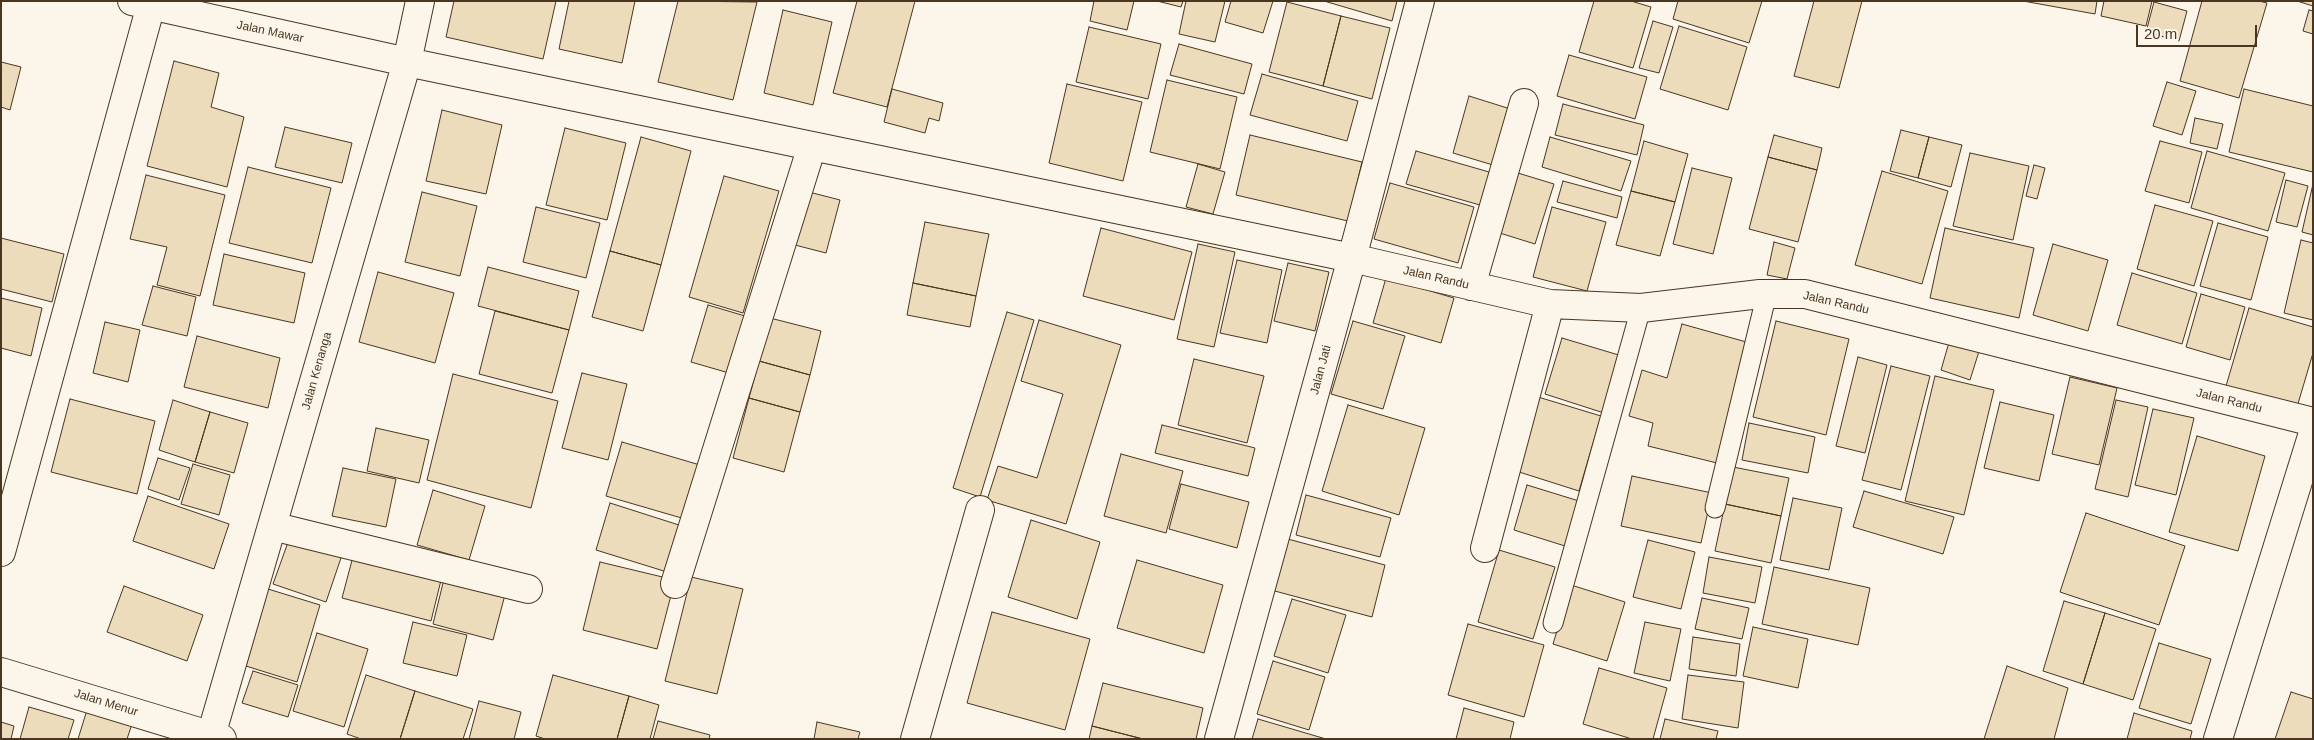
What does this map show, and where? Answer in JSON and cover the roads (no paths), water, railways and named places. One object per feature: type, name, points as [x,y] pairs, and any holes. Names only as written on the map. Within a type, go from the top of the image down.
[{"type":"street","name":"Jalan Kenanga","points":[[214,738],[272,526],[407,62],[420,1]]},
{"type":"street","name":"Jalan Jati","points":[[1219,739],[1352,258],[1420,1]]},
{"type":"street","name":"Jalan Mawar","points":[[141,3],[407,62],[812,146]]},
{"type":"street","points":[[1,552],[141,3]]},
{"type":"street","points":[[1472,286],[1524,103]]},
{"type":"street","name":"Jalan Randu","points":[[812,146],[1352,258],[1550,304],[1641,308],[1767,293],[1806,294],[2313,422]]},
{"type":"street","points":[[675,584],[812,146]]},
{"type":"street","points":[[1485,548],[1550,304]]},
{"type":"street","points":[[2218,739],[2308,468],[2313,433]]},
{"type":"street","points":[[916,739],[980,510]]},
{"type":"street","points":[[272,526],[528,589]]},
{"type":"street","name":"Jalan Menur","points":[[1,672],[214,738]]},
{"type":"lane","points":[[1715,508],[1767,293]]},
{"type":"lane","points":[[1553,623],[1641,308]]}]
